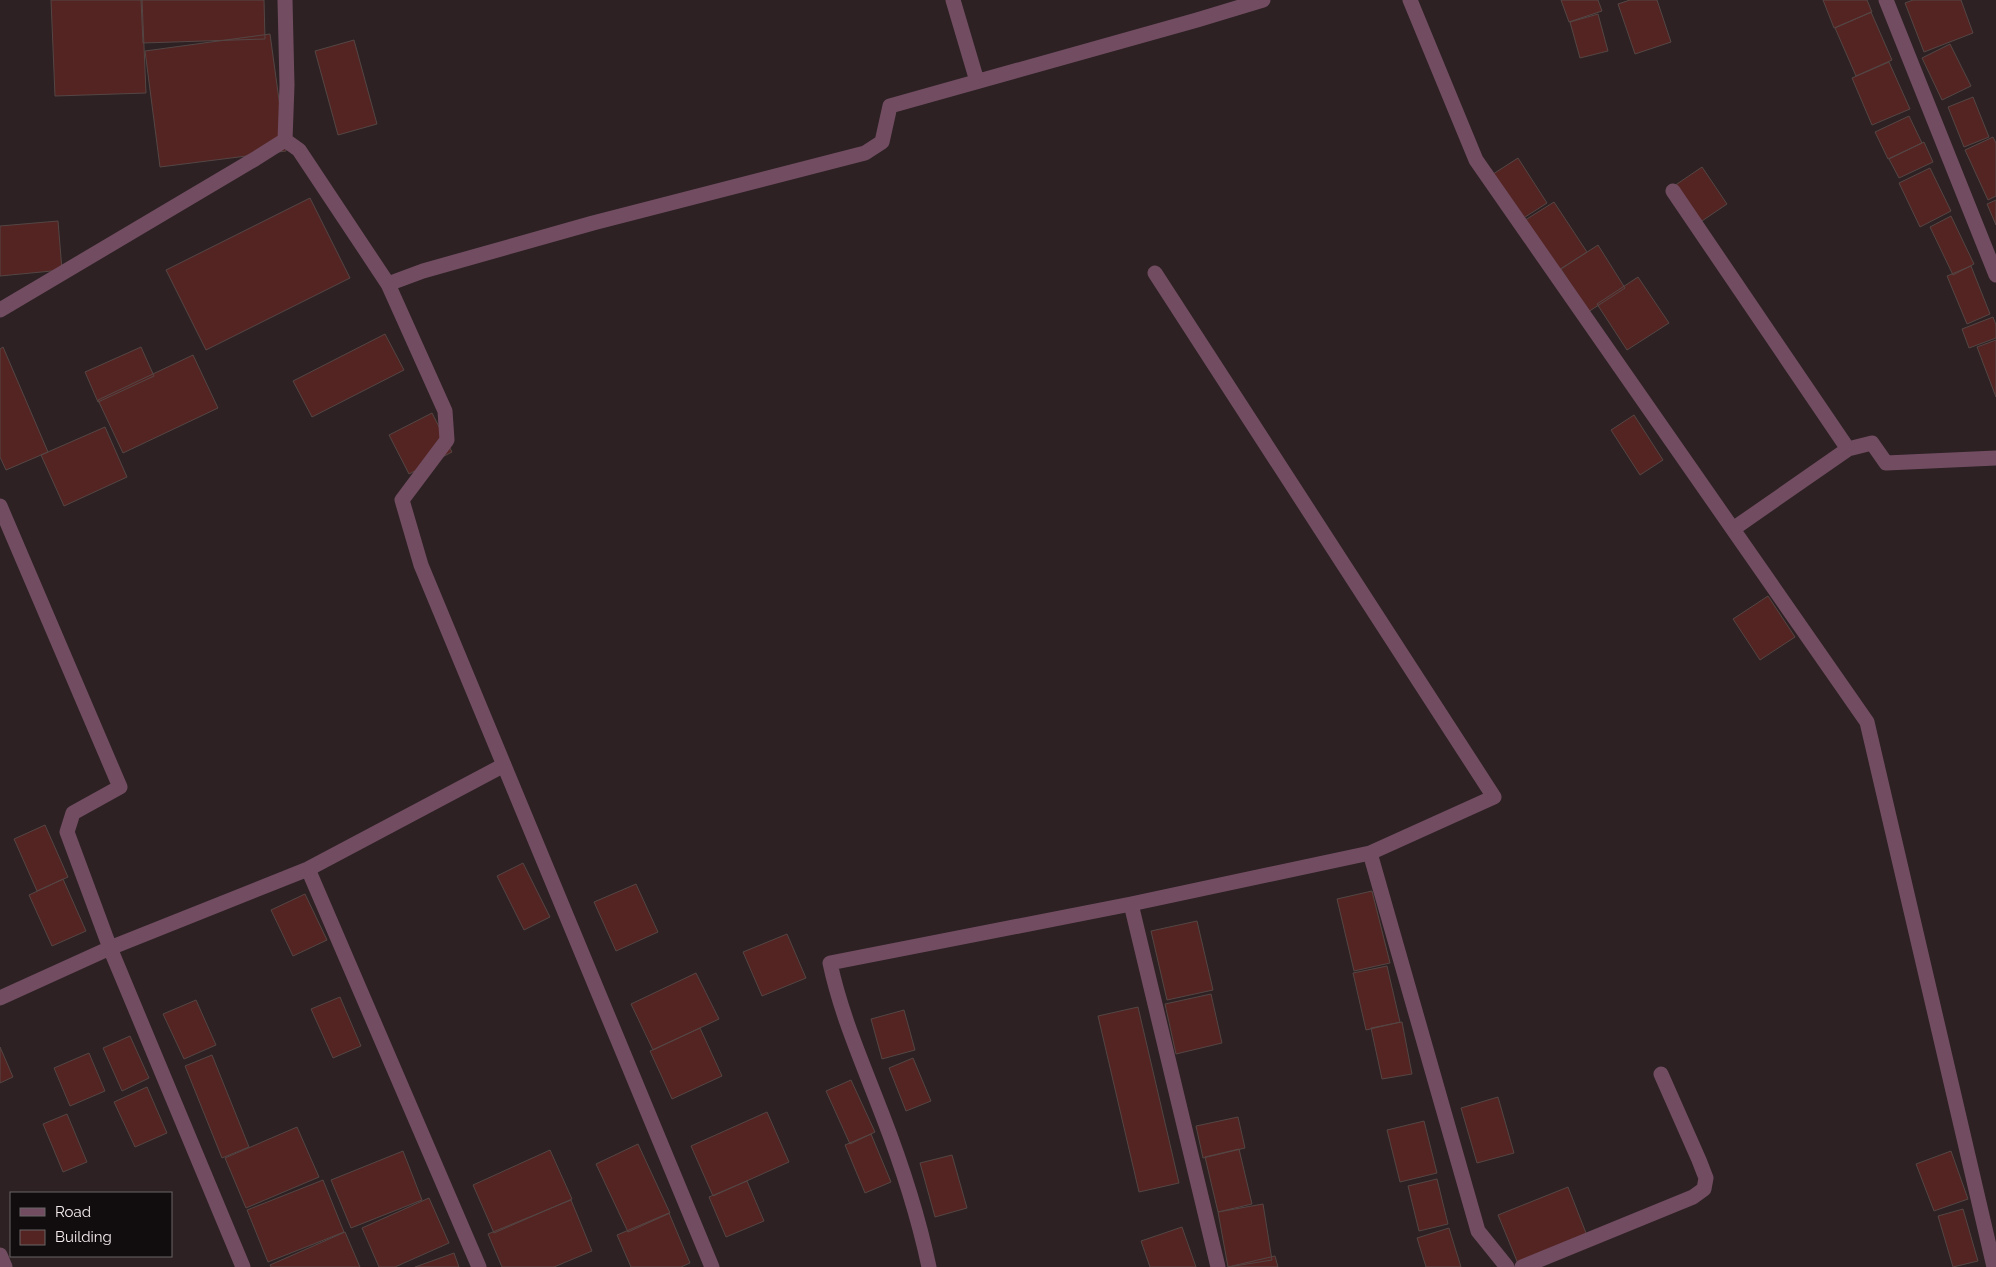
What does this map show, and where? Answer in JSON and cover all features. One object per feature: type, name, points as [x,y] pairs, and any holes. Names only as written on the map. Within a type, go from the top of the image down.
[{"type":"street","points":[[285,140],[287,85],[286,0]]},
{"type":"street","points":[[953,0],[978,81]]},
{"type":"street","points":[[388,284],[423,271],[593,223],[865,153],[882,142],[890,106],[1188,23],[1263,0]]},
{"type":"street","points":[[1410,0],[1476,160],[1867,722],[1994,1267]]},
{"type":"street","points":[[1886,0],[1996,275]]},
{"type":"street","points":[[285,140],[299,150],[388,284],[445,411],[447,440],[402,500],[421,565],[712,1267]]},
{"type":"street","points":[[0,310],[285,140]]},
{"type":"street","points":[[1673,191],[1848,449]]},
{"type":"street","points":[[929,1267],[915,1212],[883,1116],[837,997],[830,963],[1131,904],[1370,853],[1494,797],[1155,273]]},
{"type":"street","points":[[1733,529],[1848,449],[1872,444],[1886,463],[1996,458]]},
{"type":"street","points":[[0,506],[120,787],[73,813],[67,832],[110,948],[243,1267]]},
{"type":"street","points":[[0,998],[110,948],[308,869],[504,765]]},
{"type":"street","points":[[1370,853],[1478,1231],[1507,1267]]},
{"type":"street","points":[[308,869],[479,1267]]},
{"type":"street","points":[[1131,904],[1218,1267]]},
{"type":"street","points":[[1522,1267],[1693,1196],[1704,1189],[1706,1178],[1661,1074]]},
{"type":"street","points":[[0,1255],[5,1267]]},
{"type":"building","points":[[51,0],[142,0],[146,93],[55,96]]},
{"type":"building","points":[[141,0],[264,0],[265,39],[143,43]]},
{"type":"building","points":[[1561,0],[1598,0],[1602,11],[1569,22]]},
{"type":"building","points":[[1630,0],[1657,0],[1671,42],[1635,54],[1618,4]]},
{"type":"building","points":[[1823,0],[1867,0],[1872,12],[1834,28]]},
{"type":"building","points":[[1913,0],[1961,0],[1973,33],[1924,52],[1905,3]]},
{"type":"building","points":[[1871,12],[1892,60],[1856,76],[1835,28]]},
{"type":"building","points":[[1598,14],[1608,51],[1580,58],[1570,22]]},
{"type":"building","points":[[270,34],[286,151],[160,167],[145,51]]},
{"type":"building","points":[[354,40],[377,124],[338,135],[315,51]]},
{"type":"building","points":[[1950,44],[1971,86],[1942,100],[1922,58]]},
{"type":"building","points":[[1889,62],[1910,109],[1872,125],[1852,78]]},
{"type":"building","points":[[1973,97],[1989,137],[1964,147],[1948,107]]},
{"type":"building","points":[[1909,116],[1922,143],[1888,159],[1875,132]]},
{"type":"building","points":[[1993,137],[1996,143],[1996,196],[1988,200],[1965,150]]},
{"type":"building","points":[[1924,142],[1933,162],[1899,178],[1889,159]]},
{"type":"building","points":[[1518,158],[1547,203],[1519,221],[1490,176]]},
{"type":"building","points":[[1702,167],[1727,204],[1699,223],[1674,186]]},
{"type":"building","points":[[1930,168],[1951,211],[1920,227],[1899,183]]},
{"type":"building","points":[[310,198],[350,278],[206,350],[166,270]]},
{"type":"building","points":[[1996,200],[1996,225],[1987,204]]},
{"type":"building","points":[[1554,202],[1587,252],[1554,273],[1522,222]]},
{"type":"building","points":[[1951,216],[1974,264],[1953,275],[1930,227]]},
{"type":"building","points":[[58,221],[62,270],[0,276],[0,226]]},
{"type":"building","points":[[1598,245],[1625,288],[1588,312],[1561,269]]},
{"type":"building","points":[[1971,266],[1990,314],[1967,324],[1947,276]]},
{"type":"building","points":[[1638,277],[1669,323],[1627,350],[1597,304]]},
{"type":"building","points":[[1993,317],[1996,325],[1996,338],[1969,348],[1962,329]]},
{"type":"building","points":[[385,334],[404,370],[312,417],[293,381]]},
{"type":"building","points":[[1996,340],[1996,397],[1977,347]]},
{"type":"building","points":[[3,347],[48,452],[6,470],[0,457],[0,349]]},
{"type":"building","points":[[141,347],[154,376],[98,402],[85,372]]},
{"type":"building","points":[[193,355],[218,408],[123,453],[98,400]]},
{"type":"building","points":[[432,413],[452,452],[409,474],[389,435]]},
{"type":"building","points":[[1634,415],[1663,460],[1640,475],[1611,430]]},
{"type":"building","points":[[105,427],[127,477],[64,506],[41,455]]},
{"type":"building","points":[[1768,596],[1795,637],[1760,660],[1733,619]]},
{"type":"building","points":[[45,825],[68,877],[37,891],[14,839]]},
{"type":"building","points":[[523,863],[550,917],[524,930],[497,876]]},
{"type":"building","points":[[63,879],[86,931],[52,946],[29,895]]},
{"type":"building","points":[[636,884],[658,932],[616,951],[594,902]]},
{"type":"building","points":[[1372,891],[1390,963],[1354,971],[1337,899]]},
{"type":"building","points":[[305,894],[327,940],[293,956],[271,910]]},
{"type":"building","points":[[1197,921],[1213,990],[1167,1000],[1151,931]]},
{"type":"building","points":[[787,934],[806,978],[762,996],[743,952]]},
{"type":"building","points":[[1387,966],[1400,1022],[1366,1030],[1353,973]]},
{"type":"building","points":[[696,973],[719,1019],[653,1050],[631,1004]]},
{"type":"building","points":[[1211,994],[1222,1043],[1176,1054],[1165,1004]]},
{"type":"building","points":[[340,997],[361,1046],[333,1058],[311,1009]]},
{"type":"building","points":[[196,1000],[216,1045],[184,1059],[163,1014]]},
{"type":"building","points":[[1138,1007],[1179,1183],[1139,1192],[1098,1016]]},
{"type":"building","points":[[904,1010],[915,1050],[882,1059],[871,1019]]},
{"type":"building","points":[[1402,1022],[1412,1074],[1382,1079],[1371,1028]]},
{"type":"building","points":[[700,1028],[722,1076],[672,1099],[650,1051]]},
{"type":"building","points":[[130,1036],[149,1078],[122,1091],[103,1048]]},
{"type":"building","points":[[0,1047],[13,1077],[0,1083]]},
{"type":"building","points":[[89,1053],[105,1091],[70,1106],[54,1068]]},
{"type":"building","points":[[212,1055],[249,1147],[222,1158],[185,1066]]},
{"type":"building","points":[[913,1058],[931,1101],[906,1111],[889,1068]]},
{"type":"building","points":[[851,1080],[875,1132],[850,1144],[826,1091]]},
{"type":"building","points":[[147,1087],[167,1133],[135,1147],[114,1102]]},
{"type":"building","points":[[1498,1097],[1514,1153],[1477,1163],[1461,1108]]},
{"type":"building","points":[[767,1112],[789,1162],[713,1196],[691,1146]]},
{"type":"building","points":[[67,1114],[87,1162],[63,1172],[43,1124]]},
{"type":"building","points":[[1238,1117],[1245,1148],[1203,1158],[1196,1126]]},
{"type":"building","points":[[1424,1121],[1437,1173],[1400,1182],[1387,1130]]},
{"type":"building","points":[[297,1127],[319,1177],[246,1208],[225,1158]]},
{"type":"building","points":[[871,1134],[891,1182],[865,1193],[845,1145]]},
{"type":"building","points":[[638,1144],[670,1213],[628,1232],[596,1164]]},
{"type":"building","points":[[1239,1149],[1252,1204],[1218,1212],[1205,1157]]},
{"type":"building","points":[[550,1150],[572,1199],[494,1233],[473,1185]]},
{"type":"building","points":[[403,1151],[422,1200],[351,1228],[331,1180]]},
{"type":"building","points":[[1951,1151],[1968,1199],[1934,1211],[1916,1164]]},
{"type":"building","points":[[952,1155],[967,1208],[935,1217],[920,1163]]},
{"type":"building","points":[[1437,1179],[1448,1224],[1419,1231],[1408,1186]]},
{"type":"building","points":[[323,1180],[344,1232],[268,1262],[247,1210]]},
{"type":"building","points":[[747,1181],[764,1221],[726,1237],[709,1197]]},
{"type":"building","points":[[1568,1187],[1588,1238],[1519,1266],[1498,1215]]},
{"type":"building","points":[[429,1198],[449,1243],[395,1267],[379,1267],[362,1228]]},
{"type":"building","points":[[571,1200],[592,1251],[554,1267],[502,1267],[488,1234]]},
{"type":"building","points":[[1263,1204],[1272,1260],[1228,1267],[1218,1212]]},
{"type":"building","points":[[1963,1209],[1978,1261],[1953,1267],[1938,1216]]},
{"type":"building","points":[[669,1213],[690,1263],[681,1267],[631,1267],[617,1235]]},
{"type":"building","points":[[1182,1227],[1196,1267],[1150,1267],[1141,1241]]},
{"type":"building","points":[[1449,1228],[1461,1267],[1426,1267],[1417,1238]]},
{"type":"building","points":[[345,1232],[360,1267],[271,1267],[270,1265]]},
{"type":"building","points":[[454,1253],[459,1267],[415,1267]]},
{"type":"building","points":[[1275,1256],[1278,1267],[1228,1267]]}]
